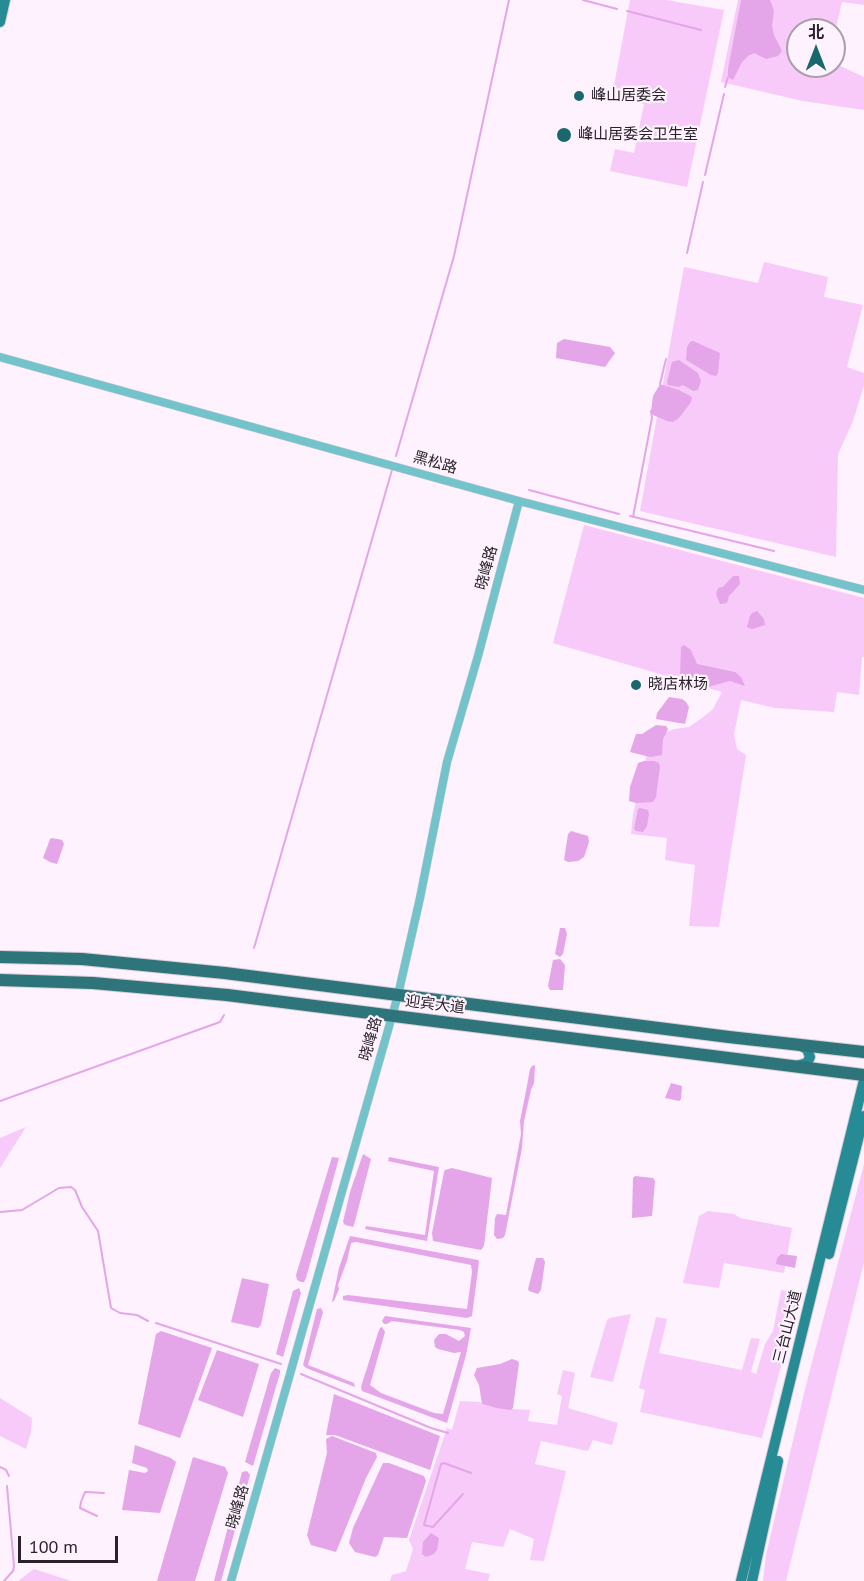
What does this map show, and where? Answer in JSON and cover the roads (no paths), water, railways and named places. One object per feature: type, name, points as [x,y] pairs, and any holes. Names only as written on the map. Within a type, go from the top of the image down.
[{"type":"highway","name":"迎宾大道","points":[[0,957],[105,961],[225,973],[864,1052]]},
{"type":"highway","name":"迎宾大道","points":[[0,980],[115,985],[227,995],[864,1075]]},
{"type":"main road","points":[[0,22],[5,0]]},
{"type":"main road","points":[[796,1066],[807,1063],[810,1057],[807,1049],[798,1045]]},
{"type":"main road","name":"三台山大道","points":[[741,1581],[864,1080]]},
{"type":"main road","name":"三台山大道","points":[[752,1581],[771,1490],[864,1116]]},
{"type":"street","name":"黑松路","points":[[0,357],[519,501],[864,590]]},
{"type":"street","name":"晓峰路","points":[[231,1581],[398,995],[447,762],[519,501]]},
{"type":"waterway","points":[[396,456],[454,256],[509,0]]},
{"type":"waterway","points":[[583,0],[617,9]]},
{"type":"waterway","points":[[627,11],[701,30]]},
{"type":"waterway","points":[[725,87],[728,77]]},
{"type":"waterway","points":[[705,175],[724,94]]},
{"type":"waterway","points":[[687,253],[703,182]]},
{"type":"waterway","points":[[660,384],[666,359]]},
{"type":"waterway","points":[[633,517],[652,418],[651,411]]},
{"type":"waterway","points":[[254,948],[392,470]]},
{"type":"waterway","points":[[529,490],[619,514]]},
{"type":"waterway","points":[[630,516],[774,551]]},
{"type":"waterway","points":[[0,1101],[220,1022],[224,1015]]},
{"type":"waterway","points":[[0,1212],[22,1210],[59,1188],[71,1187],[75,1190],[82,1207],[98,1231],[111,1308],[120,1313],[137,1315],[148,1321]]},
{"type":"waterway","points":[[156,1323],[281,1364]]},
{"type":"waterway","points":[[301,1374],[448,1433]]},
{"type":"waterway","points":[[463,1494],[433,1527],[424,1525],[441,1464],[444,1463],[471,1473]]},
{"type":"waterway","points":[[0,1467],[6,1470],[9,1476]]},
{"type":"waterway","points":[[4,1581],[13,1571],[14,1566],[7,1486]]},
{"type":"waterway","points":[[97,1516],[80,1508],[81,1502],[85,1492],[104,1493]]},
{"type":"place","name":"峰山居委会","points":[[579,96]]},
{"type":"place","name":"峰山居委会卫生室","points":[[564,135]]},
{"type":"place","name":"晓店林场","points":[[636,685]]}]
